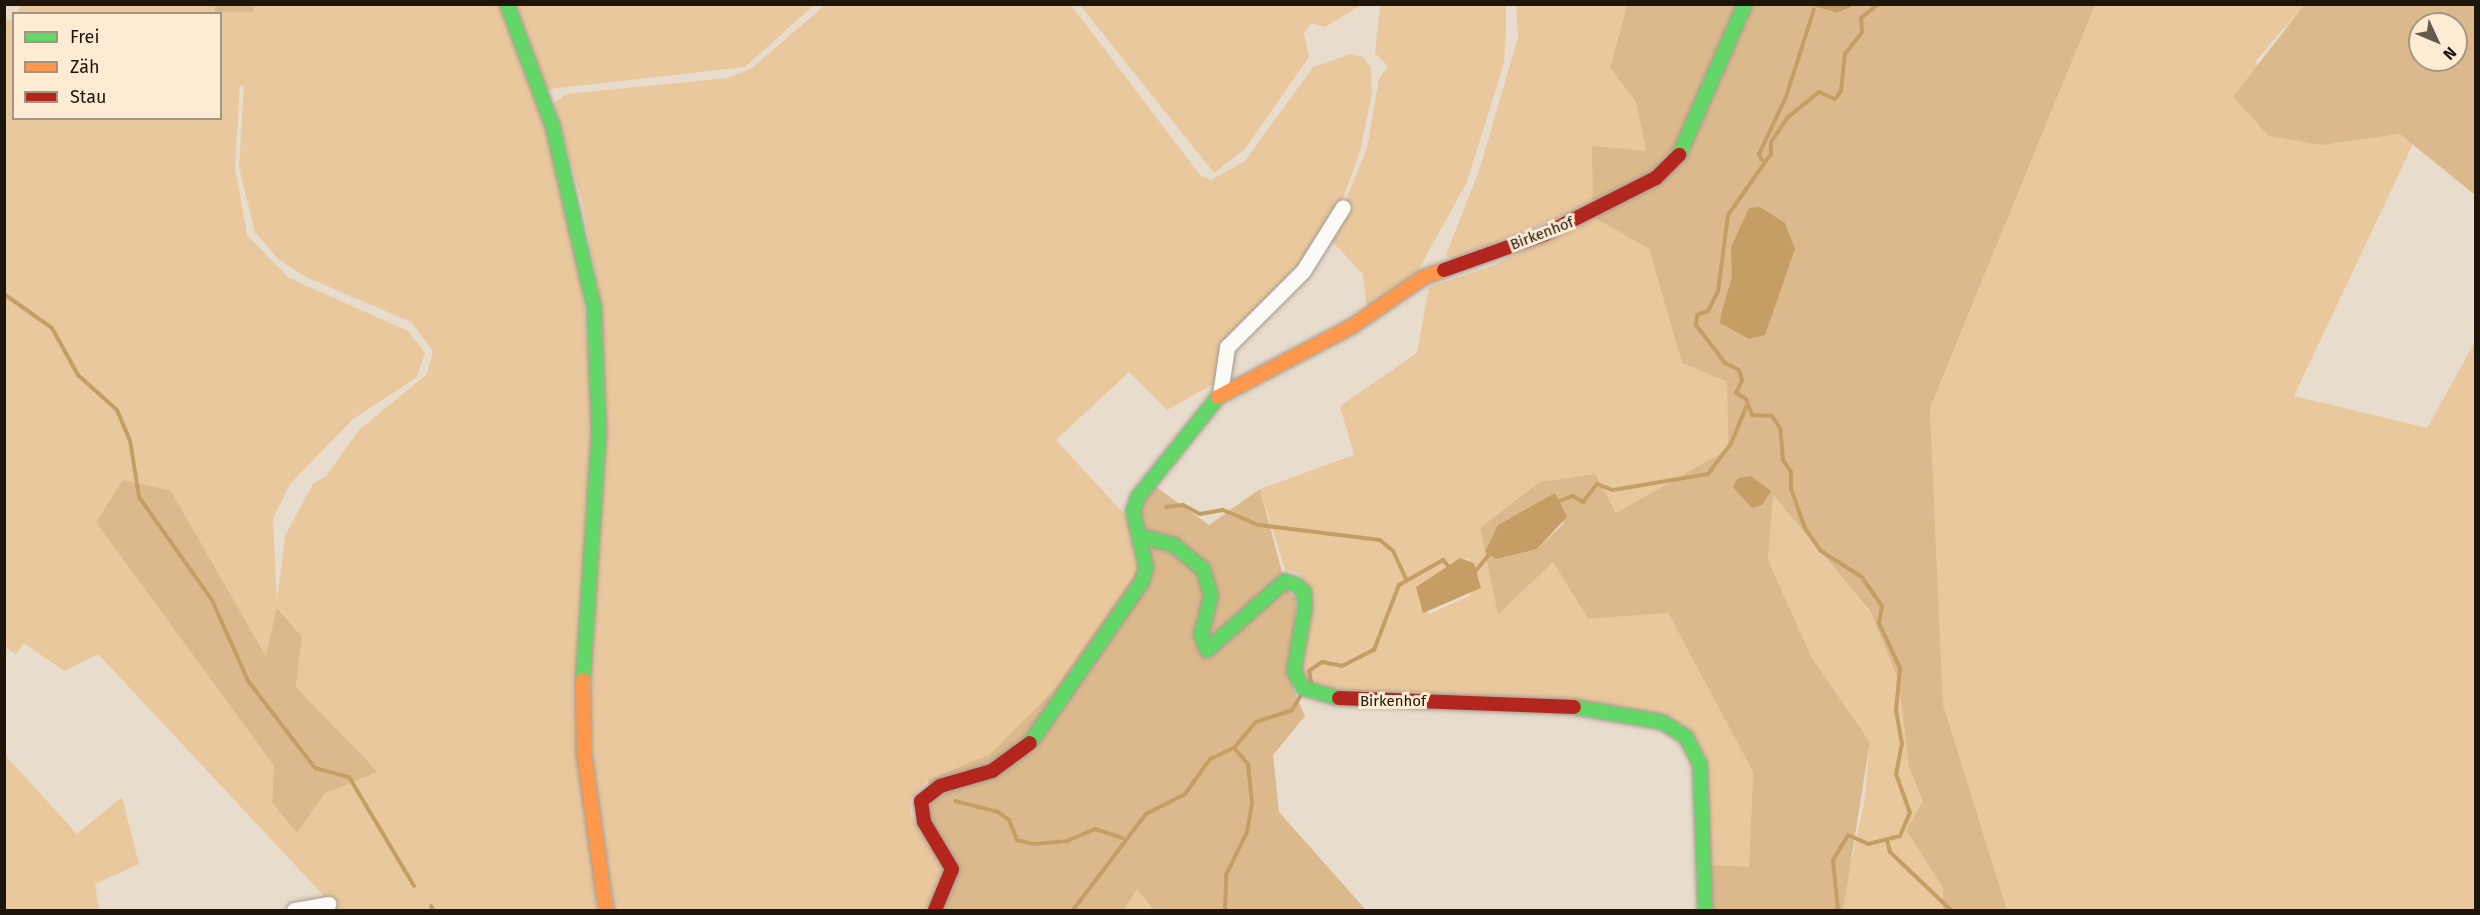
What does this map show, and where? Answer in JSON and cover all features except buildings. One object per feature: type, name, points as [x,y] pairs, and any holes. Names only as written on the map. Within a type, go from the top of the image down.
[{"type":"street","points":[[507,4],[556,137],[594,307],[599,432],[583,673],[584,754],[606,910]]},
{"type":"street","name":"Birkenhof","points":[[935,910],[952,869],[924,822],[921,801],[940,786],[992,771],[1035,739],[1142,582],[1146,567],[1133,511],[1138,497],[1220,394],[1351,327],[1425,277],[1556,229],[1656,178],[1683,151],[1745,4]]},
{"type":"street","points":[[1220,394],[1227,347],[1303,271],[1343,207]]},
{"type":"street","name":"Birkenhof","points":[[1140,536],[1174,545],[1203,569],[1211,596],[1201,635],[1207,650],[1285,581],[1296,585],[1304,592],[1305,607],[1294,671],[1303,688],[1353,702],[1578,707],[1662,722],[1686,737],[1700,764],[1705,910]]},
{"type":"street","points":[[294,910],[328,904]]},
{"type":"shaded area","points":[[215,4],[216,12],[17,12],[21,5]]},
{"type":"shaded area","points":[[253,4],[814,5],[745,67],[541,90],[580,269],[594,415],[586,532],[596,910],[337,910],[98,654],[64,671],[24,643],[16,654],[5,647],[4,19],[12,20],[12,120],[222,120],[222,12],[253,12]],"holes":[[[240,86],[244,86],[239,168],[255,232],[278,259],[306,277],[411,322],[433,351],[427,374],[359,430],[326,476],[313,484],[285,536],[277,601],[273,518],[290,484],[353,419],[416,378],[425,353],[408,331],[289,278],[247,235],[235,167]],[[171,491],[266,657],[278,607],[302,637],[296,687],[378,772],[324,794],[297,832],[272,803],[274,766],[97,522]]]},
{"type":"shaded area","points":[[1811,4],[1837,13],[1855,4],[2095,5],[1930,408],[1943,704],[2007,910],[1943,910],[1943,888],[1906,830],[1923,801],[1909,767],[1898,679],[1870,611],[1773,495],[1768,560],[1812,658],[1870,742],[1843,910],[1713,910],[1707,865],[1749,867],[1753,772],[1668,613],[1588,619],[1553,562],[1498,615],[1480,528],[1539,482],[1595,474],[1616,513],[1728,449],[1727,382],[1682,363],[1649,249],[1593,217],[1592,146],[1646,151],[1636,102],[1610,68],[1627,5]],"holes":[[[1539,504],[1564,523],[1537,549],[1498,525]]]},
{"type":"shaded area","points":[[215,5],[253,5],[253,12],[215,12]]},
{"type":"shaded area","points":[[825,5],[1071,5],[1200,175],[1211,180],[1245,161],[1313,67],[1351,54],[1363,57],[1371,68],[1372,93],[1360,152],[1341,204],[1301,262],[1221,344],[1215,383],[1167,410],[1129,372],[1056,440],[1128,518],[1140,568],[1053,691],[990,754],[928,780],[910,799],[911,816],[944,869],[926,910],[614,910],[589,747],[598,288],[583,205],[554,103],[566,94],[728,78],[752,68]]},
{"type":"shaded area","points":[[1080,5],[1361,5],[1325,27],[1311,23],[1304,33],[1309,57],[1245,149],[1214,173]]},
{"type":"shaded area","points":[[1380,5],[1506,5],[1506,31],[1504,63],[1467,182],[1417,272],[1367,312],[1363,274],[1330,239],[1367,148],[1379,79],[1388,66],[1375,53]]},
{"type":"shaded area","points":[[1516,5],[1627,5],[1610,68],[1636,102],[1646,151],[1593,205],[1452,259],[1446,255],[1480,168],[1518,37]]},
{"type":"shaded area","points":[[1811,5],[1855,5],[1837,13]]},
{"type":"shaded area","points":[[2095,5],[2304,5],[2255,62],[2322,145],[2400,134],[2413,144],[2294,396],[2427,428],[2475,342],[2475,910],[2007,910],[1943,704],[1930,408]]},
{"type":"shaded area","points":[[2304,5],[2475,5],[2475,195],[2400,134],[2322,145],[2269,136],[2233,97]]},
{"type":"shaded area","points":[[1760,207],[1785,223],[1795,249],[1765,335],[1749,339],[1720,323],[1732,277],[1731,247],[1749,208]]},
{"type":"shaded area","points":[[1593,217],[1649,249],[1682,363],[1727,382],[1728,449],[1616,513],[1594,474],[1539,482],[1480,528],[1498,615],[1553,562],[1588,619],[1668,613],[1753,772],[1749,868],[1707,865],[1706,756],[1664,716],[1349,698],[1300,680],[1310,593],[1298,573],[1285,569],[1260,489],[1354,455],[1340,406],[1417,353],[1429,287],[1492,266]],"holes":[[[1469,558],[1480,580],[1469,596],[1429,614],[1416,587]]]},
{"type":"shaded area","points":[[1751,476],[1771,491],[1762,505],[1752,508],[1733,487],[1738,478]]},
{"type":"shaded area","points":[[123,480],[171,491],[266,656],[277,607],[302,637],[296,687],[378,772],[324,794],[297,833],[272,803],[274,766],[96,522]]},
{"type":"shaded area","points":[[1156,487],[1209,525],[1260,489],[1287,591],[1296,598],[1292,686],[1305,716],[1273,755],[1279,812],[1366,910],[1154,910],[1137,889],[1124,910],[935,910],[950,884],[928,808],[932,799],[928,780],[990,754],[1053,691],[1139,568],[1128,518]]},
{"type":"shaded area","points":[[1555,493],[1567,517],[1537,549],[1496,559],[1485,552],[1498,525]]},
{"type":"shaded area","points":[[1772,494],[1870,612],[1898,679],[1909,767],[1923,801],[1906,830],[1943,888],[1943,910],[1843,910],[1841,906],[1864,804],[1870,742],[1812,658],[1768,560]]},
{"type":"shaded area","points":[[1460,558],[1474,563],[1481,588],[1423,613],[1416,587]]},
{"type":"shaded area","points":[[5,755],[77,834],[122,797],[139,864],[95,884],[99,910],[5,910]]},
{"type":"shaded area","points":[[1137,889],[1154,910],[1124,910]]},
{"type":"waterway","points":[[1838,910],[1833,860],[1848,835],[1868,844],[1900,836],[1910,813],[1896,774],[1902,744],[1896,711],[1900,668],[1879,623],[1882,606],[1862,577],[1821,551],[1805,528],[1791,489],[1791,472],[1783,460],[1780,428],[1772,416],[1752,415],[1746,399],[1736,393],[1742,380],[1739,370],[1725,363],[1696,325],[1697,315],[1708,311],[1718,291],[1728,215],[1771,154],[1771,142],[1787,118],[1819,92],[1835,99],[1841,91],[1845,54],[1862,32],[1861,18],[1878,4]]},
{"type":"waterway","points":[[1762,160],[1759,154],[1786,97],[1814,9]]},
{"type":"waterway","points":[[4,294],[52,328],[78,375],[117,410],[130,440],[139,497],[212,600],[248,681],[315,768],[349,777],[414,886]]},
{"type":"waterway","points":[[1557,502],[1573,496],[1583,502],[1597,484],[1613,490],[1708,474],[1731,444],[1746,407]]},
{"type":"waterway","points":[[1511,520],[1546,502]]},
{"type":"waterway","points":[[1166,507],[1183,505],[1200,514],[1223,510],[1259,525],[1380,540],[1393,551],[1407,581]]},
{"type":"waterway","points":[[1474,573],[1492,551]]},
{"type":"waterway","points":[[1311,682],[1309,671],[1322,662],[1342,666],[1374,650],[1399,585],[1443,560],[1450,568]]},
{"type":"waterway","points":[[1073,910],[1146,814],[1185,794],[1210,759],[1234,748],[1256,722],[1292,710],[1301,695]]},
{"type":"waterway","points":[[1225,910],[1226,875],[1247,832],[1252,803],[1248,764],[1234,748]]},
{"type":"waterway","points":[[955,801],[998,812],[1009,820],[1017,840],[1034,844],[1067,841],[1095,829],[1123,838]]},
{"type":"waterway","points":[[1887,840],[1890,852],[1951,910]]},
{"type":"waterway","points":[[431,906],[433,910]]},
{"type":"traffic: fast","points":[[507,4],[553,127],[594,307],[599,432],[583,680]]},
{"type":"traffic: fast","points":[[1679,155],[1745,4]]},
{"type":"traffic: fast","points":[[1030,743],[1142,582],[1146,567],[1133,511],[1138,497],[1218,397]]},
{"type":"traffic: fast","points":[[1140,536],[1174,545],[1203,569],[1211,596],[1201,635],[1207,650],[1285,581],[1296,585],[1304,592],[1305,607],[1294,671],[1303,688],[1339,698]]},
{"type":"traffic: fast","points":[[1574,707],[1662,722],[1686,737],[1700,764],[1705,910]]},
{"type":"traffic: slow","points":[[1218,397],[1351,327],[1424,277],[1444,270]]},
{"type":"traffic: slow","points":[[583,680],[584,754],[606,910]]},
{"type":"traffic: jam","points":[[1444,270],[1545,234],[1656,178],[1679,155]]},
{"type":"traffic: jam","points":[[1339,698],[1574,707]]},
{"type":"traffic: jam","points":[[935,910],[952,869],[924,822],[921,801],[940,786],[992,771],[1030,743]]}]
